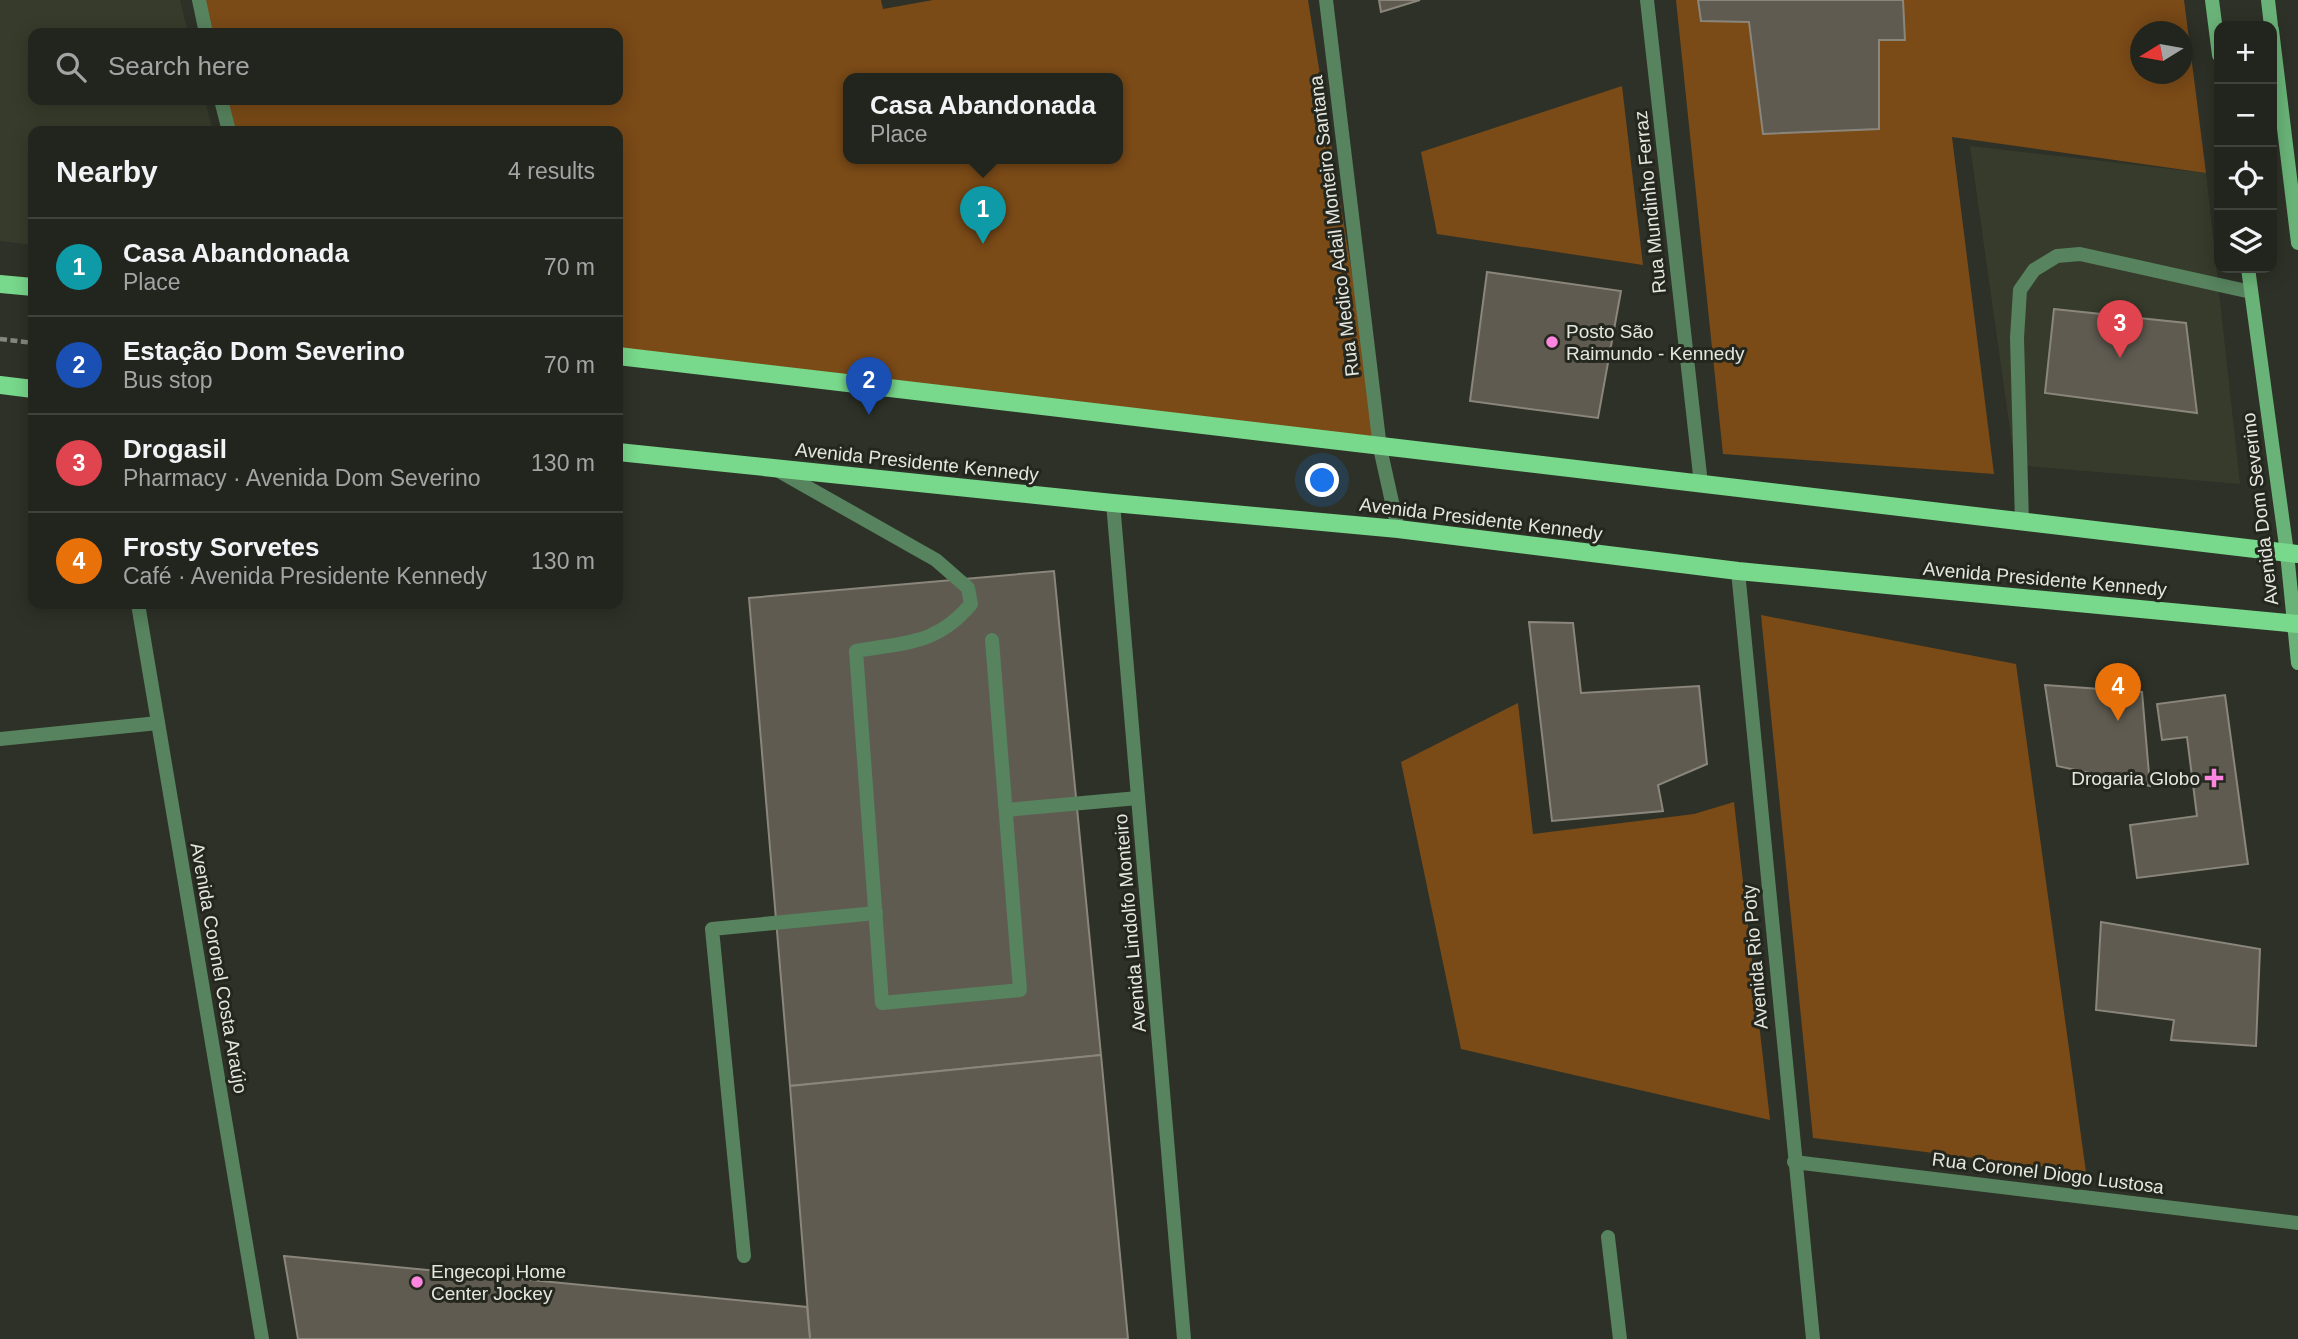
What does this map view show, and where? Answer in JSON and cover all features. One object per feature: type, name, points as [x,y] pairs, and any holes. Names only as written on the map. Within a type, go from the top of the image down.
[{"type":"main road","points":[[2212,0],[2215,21]]},
{"type":"main road","points":[[2268,0],[2271,21]]},
{"type":"main road","points":[[2277,69],[2298,243]]},
{"type":"main road","name":"Avenida Dom Severino","points":[[2249,273],[2293,554],[2298,663]]},
{"type":"main road","points":[[0,284],[28,287]]},
{"type":"main road","points":[[623,357],[2293,554]]},
{"type":"main road","points":[[0,385],[28,388]]},
{"type":"main road","name":"Avenida Presidente Kennedy","points":[[623,453],[1113,503],[1398,529],[1738,571],[2296,624]]},
{"type":"street","points":[[199,0],[205,28]]},
{"type":"street","name":"Rua Medico Adail Monteiro Santana","points":[[1326,0],[1380,448],[1398,529]]},
{"type":"street","name":"Rua Mundinho Ferraz","points":[[1647,0],[1701,484]]},
{"type":"street","points":[[222,105],[228,126]]},
{"type":"street","points":[[2022,522],[2017,338],[2020,290],[2034,270],[2057,256],[2080,254],[2251,292]]},
{"type":"street","points":[[773,468],[936,560],[968,588],[971,604],[958,619],[934,637],[856,651],[882,1003],[1020,990],[992,640]]},
{"type":"street","name":"Avenida Lindolfo Monteiro","points":[[1113,503],[1184,1339]]},
{"type":"street","name":"Avenida Rio Poty","points":[[1738,571],[1813,1339]]},
{"type":"street","name":"Avenida Coronel Costa Araújo","points":[[139,609],[262,1339]]},
{"type":"street","points":[[0,739],[158,723]]},
{"type":"street","points":[[1006,810],[1138,798]]},
{"type":"street","points":[[744,1256],[712,929],[876,913]]},
{"type":"street","name":"Rua Coronel Diogo Lustosa","points":[[1794,1162],[2298,1223]]},
{"type":"street","points":[[1608,1237],[1620,1339]]},
{"type":"path","points":[[0,339],[28,342]]},
{"type":"shaded area","points":[[0,0],[180,0],[187,28],[28,28],[28,105],[206,105],[212,126],[28,126],[28,244],[0,241]]},
{"type":"shaded area","points":[[199,0],[881,0],[883,9],[933,0],[1308,0],[1380,448],[623,357],[623,126],[228,126],[222,105],[623,105],[623,28],[205,28]]},
{"type":"shaded area","points":[[1676,0],[2184,0],[2187,21],[2130,21],[2130,84],[2193,84],[2193,71],[2206,173],[1952,137],[1994,474],[1723,454]]},
{"type":"shaded area","points":[[1622,86],[1643,265],[1437,234],[1421,152]]},
{"type":"shaded area","points":[[1970,146],[2206,173],[2214,246],[2214,273],[2217,273],[2240,484],[2015,465]]},
{"type":"shaded area","points":[[1761,615],[2016,664],[2086,1172],[1813,1138]]},
{"type":"shaded area","points":[[1518,703],[1533,834],[1694,814],[1734,802],[1770,1120],[1461,1049],[1401,762]]},
{"type":"building","points":[[1379,0],[1420,0],[1381,12]]},
{"type":"building","points":[[1698,0],[1903,0],[1905,40],[1879,40],[1879,129],[1763,134],[1749,22],[1701,21]]},
{"type":"building","points":[[1487,272],[1621,291],[1598,418],[1470,401]]},
{"type":"building","points":[[2054,309],[2186,323],[2197,413],[2045,393]]},
{"type":"building","points":[[1054,571],[1101,1055],[790,1086],[749,598]]},
{"type":"building","points":[[1529,622],[1573,623],[1581,693],[1699,686],[1707,764],[1658,785],[1663,811],[1552,821]]},
{"type":"building","points":[[2045,685],[2142,692],[2150,786],[2057,766]]},
{"type":"building","name":"Drogaria Globo","points":[[2225,695],[2248,864],[2137,878],[2130,825],[2197,816],[2187,737],[2162,740],[2157,704]]},
{"type":"building","points":[[2101,922],[2260,949],[2256,1046],[2171,1040],[2174,1020],[2096,1010]]},
{"type":"building","points":[[1101,1055],[1128,1339],[810,1339],[790,1086]]},
{"type":"building","name":"Engecopi Home Center Jockey","points":[[284,1256],[807,1307],[810,1339],[298,1339]]},
{"type":"place","name":"Casa Abandonada","points":[[983,244]]},
{"type":"place","name":"Posto São Raimundo - Kennedy","points":[[1552,342]]},
{"type":"place","name":"Drogasil","points":[[2120,358]]},
{"type":"place","name":"Estação Dom Severino","points":[[869,415]]},
{"type":"place","name":"Frosty Sorvetes","points":[[2118,721]]},
{"type":"place","name":"Drogaria Globo","points":[[2214,778]]},
{"type":"place","name":"Engecopi Home Center Jockey","points":[[417,1282]]}]
